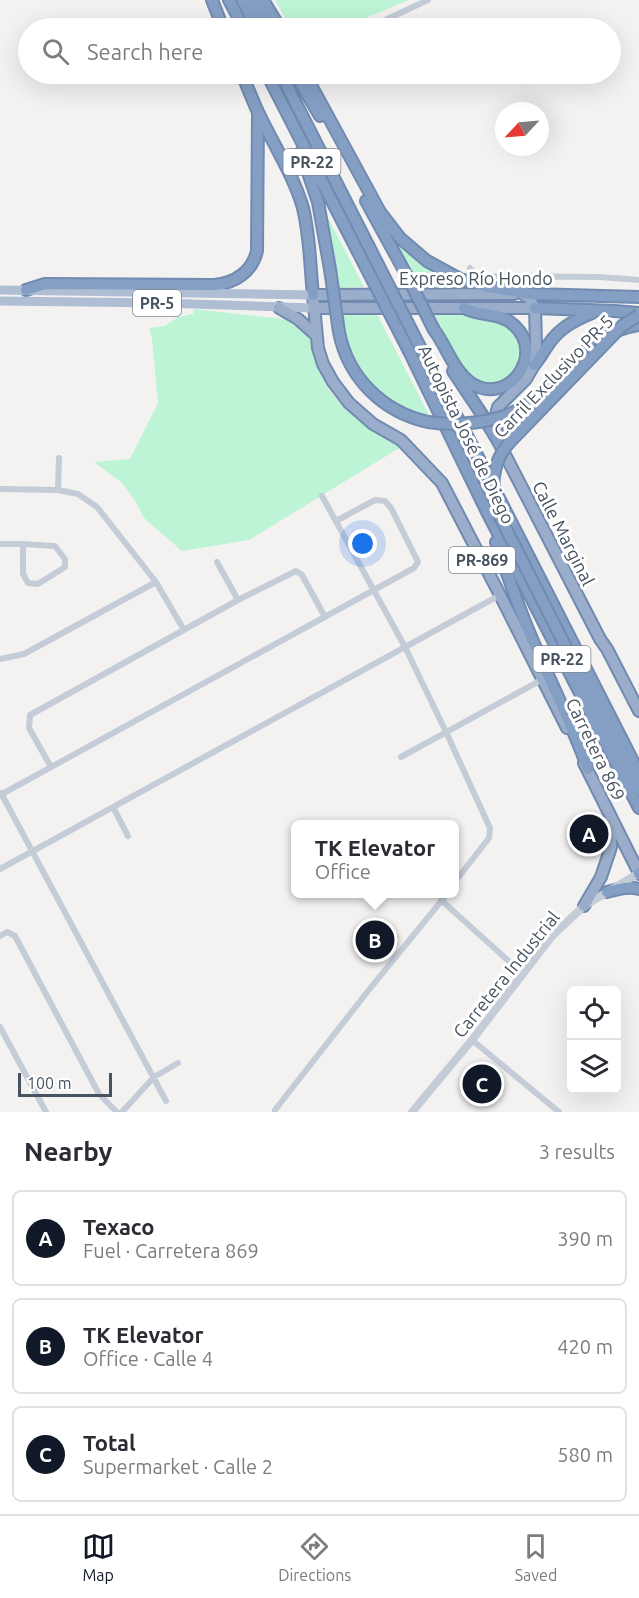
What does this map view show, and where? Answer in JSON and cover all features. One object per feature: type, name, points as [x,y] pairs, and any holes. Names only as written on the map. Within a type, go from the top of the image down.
[{"type":"highway","points":[[212,0],[220,18]]},
{"type":"highway","points":[[229,0],[239,18]]},
{"type":"highway","points":[[243,0],[252,18]]},
{"type":"highway","points":[[253,0],[263,18]]},
{"type":"highway","points":[[263,0],[274,18]]},
{"type":"highway","points":[[246,84],[303,207],[313,295]]},
{"type":"highway","name":"Autopista José de Diego","points":[[272,84],[363,248]]},
{"type":"highway","name":"Autopista José de Diego","points":[[286,84],[363,248],[414,349],[486,510],[639,808]]},
{"type":"highway","points":[[301,84],[344,158],[406,274],[455,377],[498,441]]},
{"type":"highway","points":[[310,84],[375,204],[400,238],[427,261],[460,279],[478,285],[527,294],[535,308],[534,365]]},
{"type":"highway","points":[[26,290],[45,284],[214,285],[229,283],[242,276],[251,266],[257,251],[258,114]]},
{"type":"highway","points":[[294,126],[318,202],[341,344],[358,378],[394,410],[417,420],[449,425],[470,424],[505,416],[519,410],[543,394],[598,341],[616,331],[639,325]]},
{"type":"highway","name":"Expreso Río Hondo","points":[[313,295],[527,294],[639,297]]},
{"type":"highway","name":"Carretera 869","points":[[313,295],[317,336],[323,364],[333,382],[348,403],[373,424],[401,440],[442,483],[639,873]]},
{"type":"highway","points":[[279,308],[298,319],[317,336]]},
{"type":"highway","name":"Expreso Río Hondo","points":[[313,308],[535,308],[639,314]]},
{"type":"highway","points":[[434,330],[442,339],[458,370],[470,382],[479,387],[493,388],[512,381],[521,370],[526,356],[526,345],[519,330],[501,317],[472,313],[464,308]]},
{"type":"highway","points":[[498,441],[495,418],[498,407],[526,379],[562,328],[598,310]]},
{"type":"highway","name":"Carril Exclusivo PR-5","points":[[639,314],[622,326],[509,443],[501,454],[494,474],[494,495],[499,515],[639,790]]},
{"type":"highway","name":"Autopista José de Diego","points":[[414,349],[473,447],[639,773]]},
{"type":"highway","name":"Calle Marginal","points":[[498,441],[639,711]]},
{"type":"highway","points":[[486,510],[507,574],[534,644],[588,769]]},
{"type":"highway","name":"PR-869","points":[[584,906],[601,877],[611,847],[610,816]]},
{"type":"highway","points":[[608,892],[631,887],[639,889]]},
{"type":"main road","name":"PR-5","points":[[0,290],[126,291],[261,296],[313,295]]},
{"type":"main road","points":[[59,301],[65,296],[115,295],[126,291]]},
{"type":"main road","name":"PR-5","points":[[0,301],[313,308]]},
{"type":"street","points":[[389,18],[428,0]]},
{"type":"street","points":[[470,268],[475,273],[485,276],[600,277],[639,280]]},
{"type":"street","points":[[58,490],[59,458]]},
{"type":"street","points":[[0,489],[58,490],[78,494],[98,507],[156,582],[184,630]]},
{"type":"street","points":[[322,496],[405,647],[447,732],[490,828],[489,838],[459,877]]},
{"type":"street","points":[[166,1101],[1,793],[414,568],[418,562],[391,508],[385,501],[375,500],[336,521]]},
{"type":"street","points":[[0,544],[23,544],[55,546],[65,560],[65,567],[39,584],[28,583],[23,574],[23,544]]},
{"type":"street","points":[[218,562],[238,600]]},
{"type":"street","points":[[51,767],[29,728],[30,716],[238,600],[296,571],[302,575],[325,617]]},
{"type":"street","points":[[0,659],[24,654],[156,582]]},
{"type":"street","points":[[0,869],[500,595]]},
{"type":"street","name":"Calle Marginal","points":[[600,639],[639,719]]},
{"type":"street","points":[[401,757],[543,679]]},
{"type":"street","points":[[113,807],[128,836]]},
{"type":"street","name":"Carretera Industrial","points":[[412,1112],[472,1040],[552,936],[584,906],[639,873]]},
{"type":"street","points":[[275,1112],[441,900],[523,974]]},
{"type":"street","points":[[0,936],[7,932],[15,936],[99,1094],[117,1112]]},
{"type":"street","points":[[0,1027],[46,1112]]},
{"type":"street","points":[[472,1040],[559,1112]]},
{"type":"street","points":[[122,1112],[154,1077],[178,1063]]},
{"type":"green space","points":[[275,0],[409,0],[365,18],[285,18]]},
{"type":"green space","points":[[324,210],[364,287],[337,288]]},
{"type":"green space","points":[[393,236],[417,259],[448,279],[474,288],[474,291],[423,290],[390,237]]},
{"type":"green space","points":[[194,309],[284,319],[301,327],[309,338],[320,372],[335,398],[361,422],[401,447],[249,540],[182,551],[144,518],[136,502],[121,482],[94,462],[130,459],[158,403],[149,328],[165,326],[178,317],[193,314]]},
{"type":"green space","points":[[341,313],[377,314],[430,417],[410,412],[396,405],[367,381],[359,371],[348,348],[343,333]]},
{"type":"green space","points":[[435,314],[488,317],[510,328],[519,340],[521,353],[518,365],[511,375],[501,382],[489,384],[469,374],[456,359]]},
{"type":"place","name":"Texaco","points":[[589,834]]},
{"type":"place","name":"TK Elevator","points":[[375,940]]},
{"type":"place","name":"Total","points":[[482,1084]]}]
